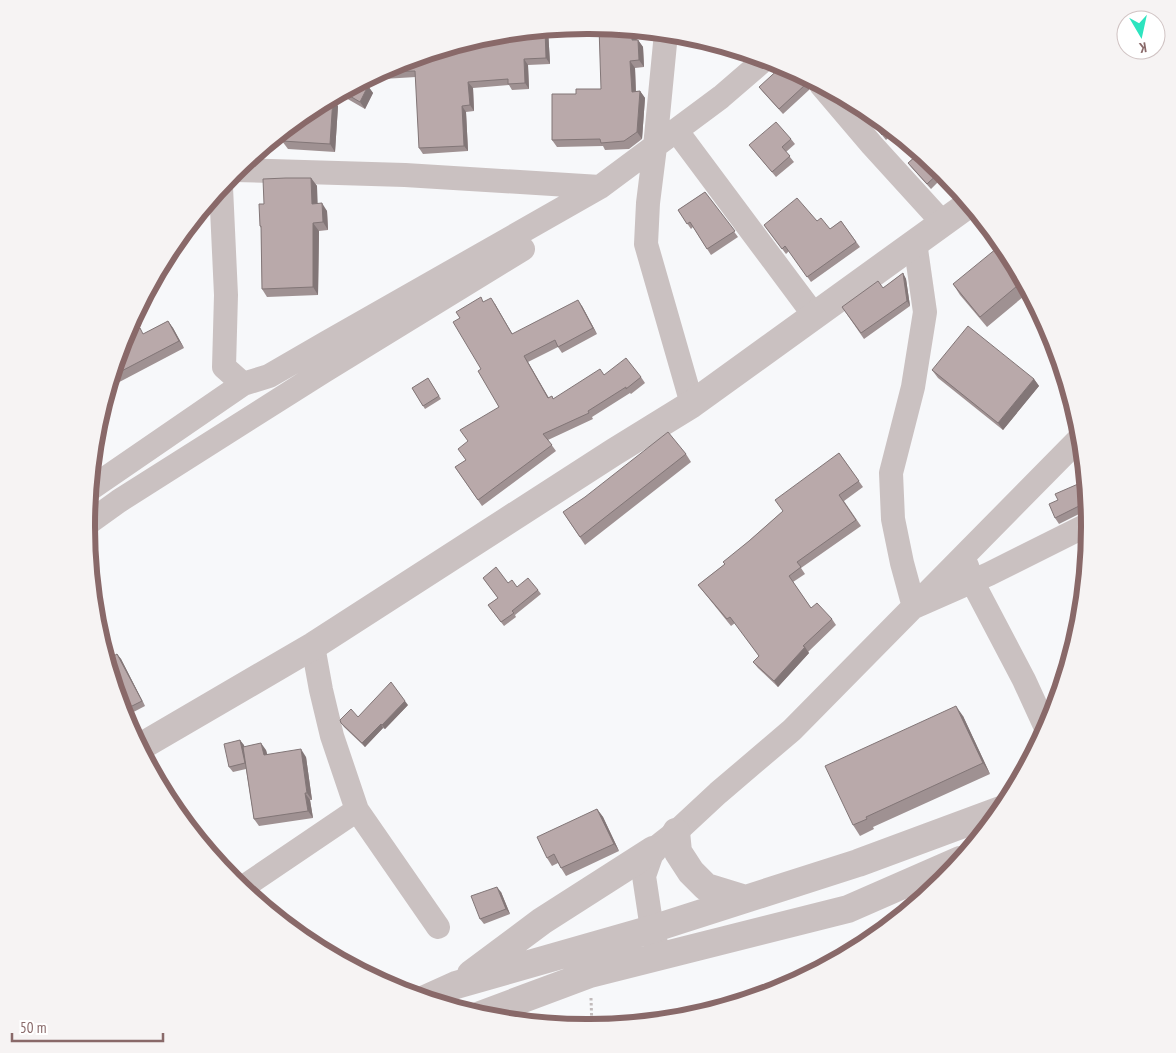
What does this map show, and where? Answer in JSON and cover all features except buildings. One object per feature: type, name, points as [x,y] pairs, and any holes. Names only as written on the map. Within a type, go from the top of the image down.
[{"type":"street","points":[[665,40],[648,203],[646,244],[692,404]]},
{"type":"street","points":[[95,518],[119,501],[324,371],[521,250],[600,187],[721,97],[759,64]]},
{"type":"street","points":[[834,100],[943,223]]},
{"type":"street","points":[[676,130],[814,315]]},
{"type":"street","points":[[248,170],[405,175],[600,187]]},
{"type":"street","points":[[97,484],[243,384],[269,376],[600,187]]},
{"type":"street","points":[[222,198],[226,295],[224,367],[243,384]]},
{"type":"street","points":[[146,744],[314,646],[614,452],[692,404],[963,208]]},
{"type":"street","points":[[914,606],[893,520],[891,474],[913,387],[925,312],[915,242]]},
{"type":"street","points":[[456,985],[542,921],[653,850],[676,832],[718,793],[792,730],[1074,444]]},
{"type":"street","points":[[914,606],[972,581],[1081,528]]},
{"type":"street","points":[[963,556],[972,581],[1024,680],[1042,718]]},
{"type":"street","points":[[314,646],[321,690],[332,736],[357,810],[438,927]]},
{"type":"street","points":[[249,883],[357,810]]},
{"type":"street","points":[[435,995],[456,985],[660,926],[858,863],[987,815]]},
{"type":"street","points":[[676,832],[678,852],[691,872],[706,887],[745,899]]},
{"type":"street","points":[[653,850],[644,876],[668,955]]},
{"type":"street","points":[[493,1010],[590,974],[848,909],[943,867]]}]
